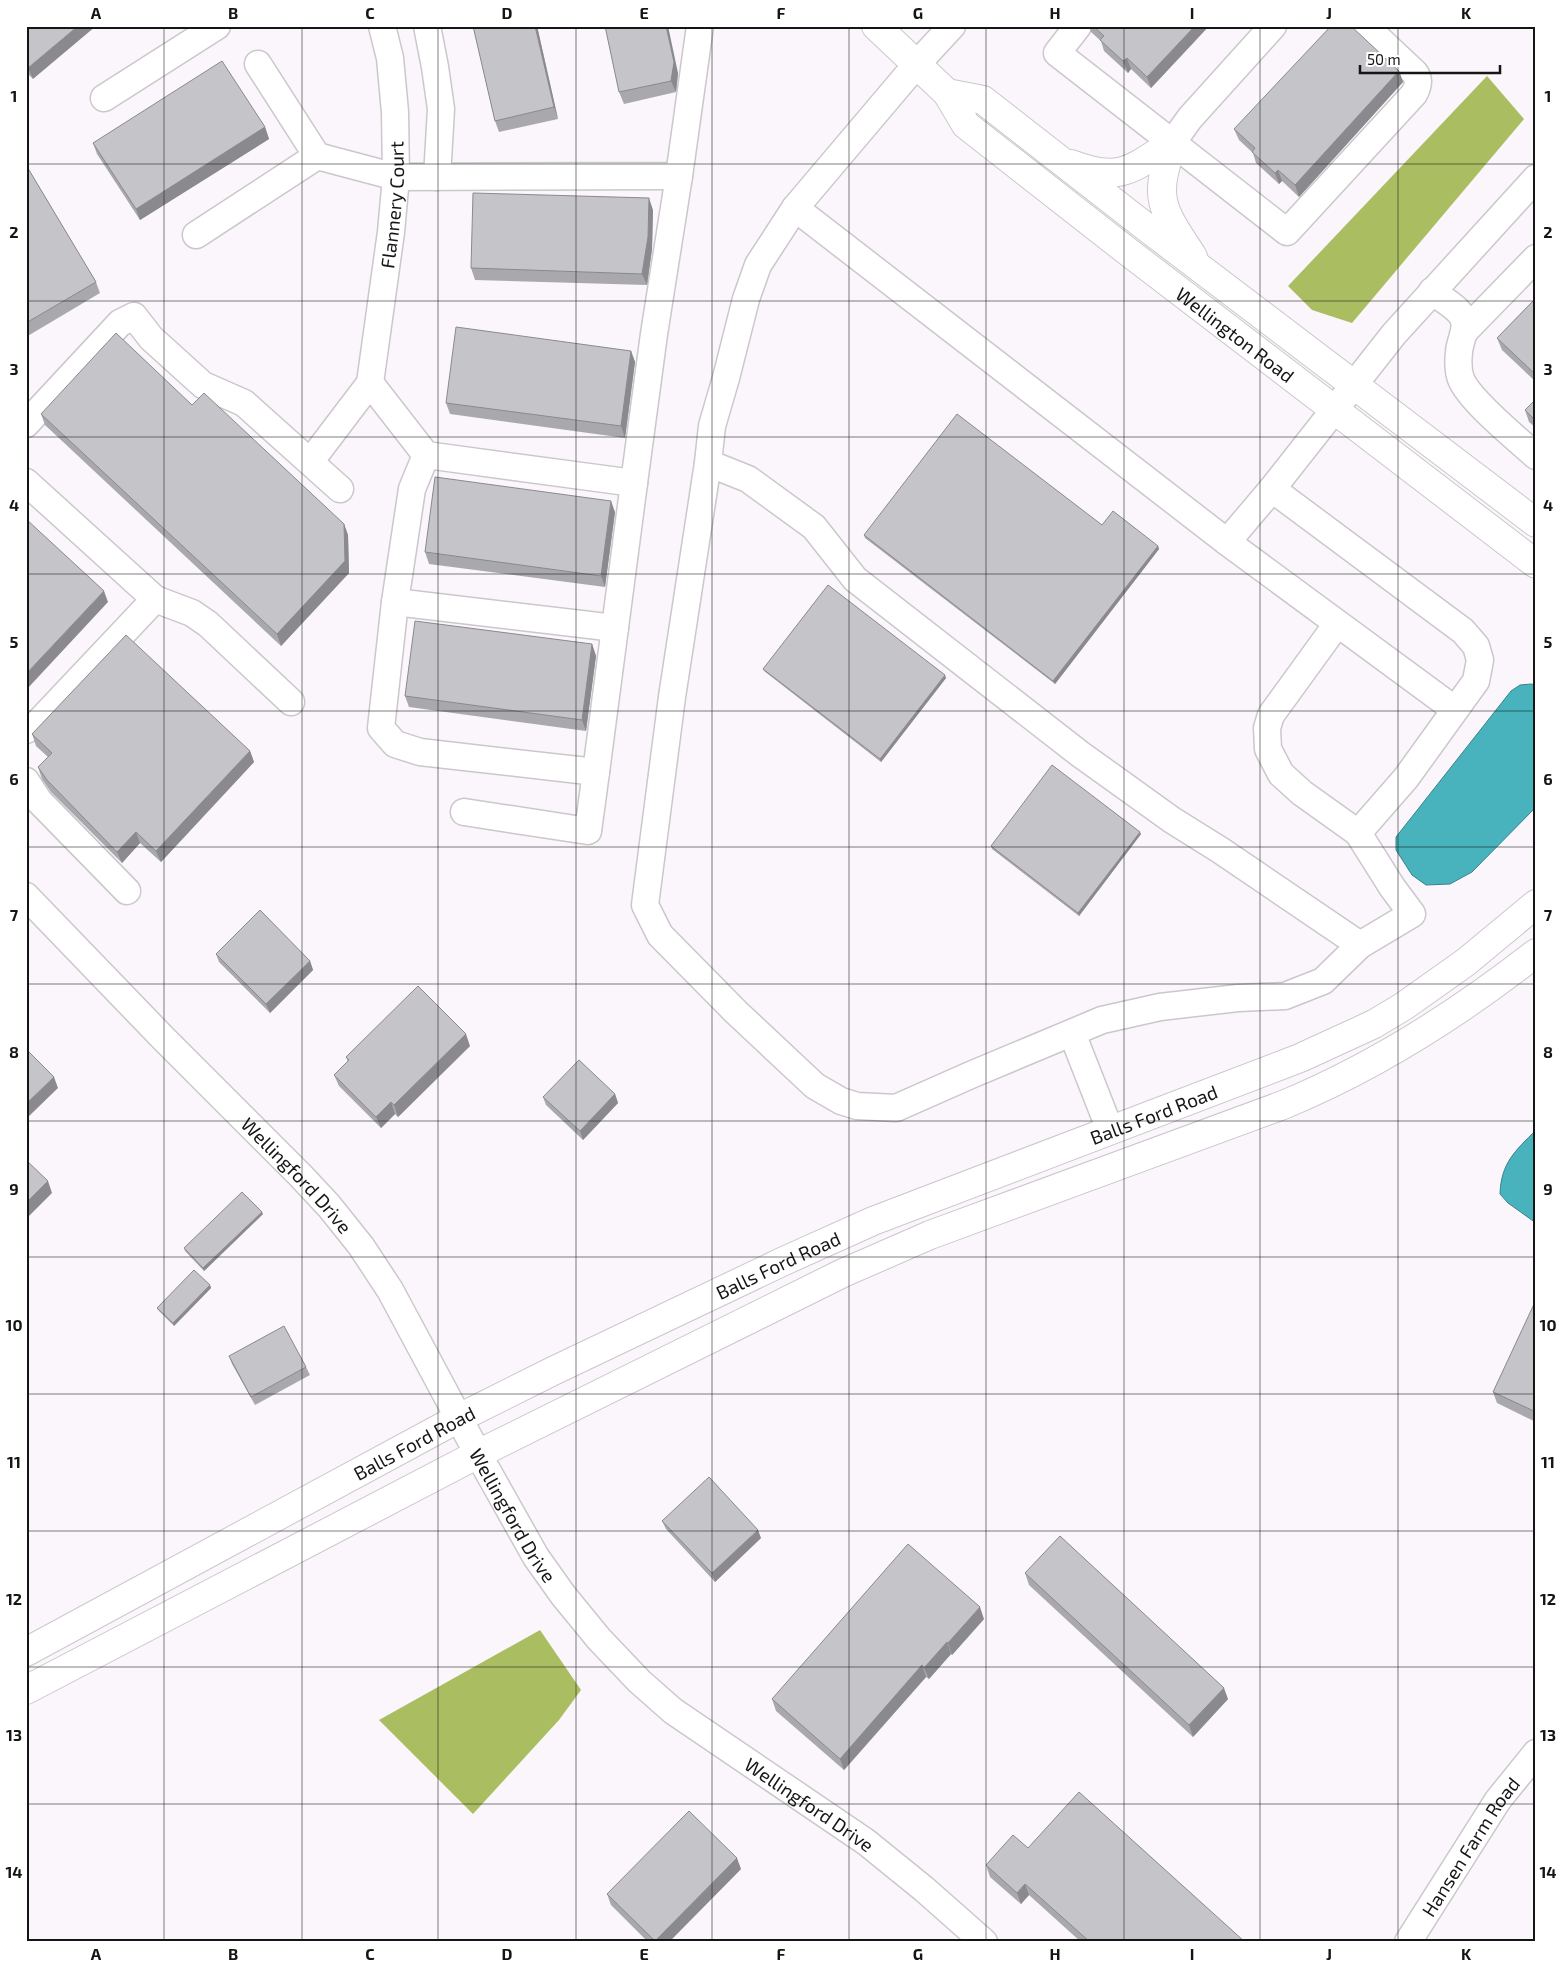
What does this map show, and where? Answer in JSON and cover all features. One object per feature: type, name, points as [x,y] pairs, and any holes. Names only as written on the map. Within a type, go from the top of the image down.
[{"type":"main road","name":"Wellington Road","points":[[876,26],[947,93],[966,125],[1536,564]]},
{"type":"main road","name":"Wellington Road","points":[[947,93],[983,100],[1200,269],[1536,523]]},
{"type":"main road","points":[[1059,159],[1094,172],[1120,173],[1135,167],[1172,143]]},
{"type":"main road","points":[[1172,143],[1162,187],[1163,203],[1168,215],[1200,269]]},
{"type":"main road","name":"Balls Ford Road","points":[[26,1652],[459,1418],[579,1358],[874,1220],[1300,1058],[1374,1024],[1411,1001],[1466,962],[1536,904]]},
{"type":"main road","name":"Balls Ford Road","points":[[26,1690],[478,1454],[843,1273],[930,1235],[1283,1105],[1339,1081],[1441,1022],[1536,953]]},
{"type":"main road","points":[[1062,1187],[1101,1156],[1107,1145],[1110,1130]]},
{"type":"street","points":[[104,98],[217,26]]},
{"type":"street","name":"Flannery Court","points":[[370,383],[392,232],[396,178],[395,112],[390,58],[382,26]]},
{"type":"street","points":[[427,26],[435,67],[440,109],[437,177]]},
{"type":"street","points":[[464,812],[588,831],[654,334],[700,26]]},
{"type":"street","points":[[952,26],[916,65],[795,208],[758,265],[746,299],[712,426],[672,697],[645,906],[660,935],[736,1012],[816,1086],[841,1101],[857,1106],[896,1108],[1102,1020],[1160,1006],[1238,998],[1285,996],[1323,980],[1360,945],[1412,914],[1392,887],[1358,833],[1302,793],[1280,774],[1268,749],[1267,728],[1272,715],[1337,624]]},
{"type":"street","points":[[1078,26],[1057,53],[1287,232],[1414,94],[1418,86],[1415,73],[1365,26]]},
{"type":"street","points":[[1172,143],[1190,118],[1273,26]]},
{"type":"street","points":[[258,64],[317,156],[396,178],[679,176]]},
{"type":"street","points":[[196,234],[317,156]]},
{"type":"street","points":[[1227,542],[1272,489],[1394,334],[1536,178]]},
{"type":"street","points":[[795,208],[1227,542],[1454,709]]},
{"type":"street","points":[[1465,331],[1536,258]]},
{"type":"street","points":[[1432,291],[1460,312],[1465,321],[1465,331],[1459,351],[1458,367],[1461,379],[1469,393],[1536,456]]},
{"type":"street","points":[[26,424],[120,323],[134,316],[151,338],[203,385],[244,403],[340,489]]},
{"type":"street","points":[[310,462],[370,383],[426,455],[634,483]]},
{"type":"street","points":[[426,455],[412,489],[395,602],[381,728],[395,744],[420,752],[596,772]]},
{"type":"street","points":[[708,463],[748,480],[814,527],[854,579],[1080,754],[1172,820],[1228,855],[1360,945]]},
{"type":"street","points":[[26,482],[156,599],[192,613],[208,624],[291,702]]},
{"type":"street","points":[[1272,489],[1463,631],[1476,646],[1480,660],[1476,680],[1406,778],[1358,833]]},
{"type":"street","points":[[26,730],[37,724],[156,599]]},
{"type":"street","points":[[395,602],[615,628]]},
{"type":"street","points":[[26,781],[39,801],[127,891]]},
{"type":"street","name":"Wellingford Drive","points":[[26,896],[329,1206],[361,1246],[390,1290],[536,1557],[599,1639],[640,1681],[673,1711],[866,1842],[924,1889],[984,1942]]},
{"type":"street","points":[[1072,1032],[1110,1130]]},
{"type":"street","name":"Hansen Farm Road","points":[[1408,1942],[1498,1800],[1536,1753]]},
{"type":"green space","points":[[1487,76],[1524,119],[1352,323],[1312,310],[1288,286]]},
{"type":"green space","points":[[540,1630],[581,1690],[559,1720],[473,1814],[379,1720]]},
{"type":"water","points":[[1520,685],[1536,685],[1536,807],[1472,872],[1450,884],[1426,885],[1412,875],[1396,850],[1396,837],[1511,691]]},
{"type":"water","points":[[1536,1130],[1536,1223],[1508,1203],[1500,1194],[1503,1174],[1510,1158]]},
{"type":"building","points":[[26,26],[78,26],[28,68],[26,65]]},
{"type":"building","points":[[473,26],[535,26],[554,107],[495,121]]},
{"type":"building","points":[[605,26],[666,26],[674,62],[671,81],[619,92]]},
{"type":"building","points":[[1093,26],[1195,26],[1147,77],[1127,58],[1123,61],[1100,40],[1104,36]]},
{"type":"building","points":[[1331,26],[1351,26],[1399,71],[1295,185],[1278,170],[1275,173],[1252,152],[1255,148],[1234,129]]},
{"type":"building","points":[[222,61],[265,127],[136,209],[93,143]]},
{"type":"building","points":[[26,165],[96,282],[26,323]]},
{"type":"building","points":[[473,193],[649,198],[648,237],[642,274],[471,268]]},
{"type":"building","points":[[1536,298],[1536,375],[1497,338]]},
{"type":"building","points":[[456,327],[631,351],[621,426],[446,403]]},
{"type":"building","points":[[116,333],[192,405],[204,393],[344,524],[345,561],[277,634],[41,414]]},
{"type":"building","points":[[1536,399],[1536,421],[1525,410]]},
{"type":"building","points":[[957,414],[1102,525],[1113,511],[1158,546],[1053,681],[864,535]]},
{"type":"building","points":[[435,477],[611,501],[601,576],[425,552]]},
{"type":"building","points":[[26,519],[104,591],[26,674]]},
{"type":"building","points":[[828,585],[945,675],[880,759],[763,669]]},
{"type":"building","points":[[415,621],[592,644],[582,720],[405,696]]},
{"type":"building","points":[[126,635],[250,751],[156,851],[136,832],[117,852],[47,780],[38,767],[52,753],[32,734]]},
{"type":"building","points":[[1052,765],[1140,832],[1078,913],[991,846]]},
{"type":"building","points":[[260,910],[310,961],[266,1004],[216,954]]},
{"type":"building","points":[[418,986],[466,1034],[394,1105],[391,1102],[376,1117],[334,1075],[349,1060],[346,1057]]},
{"type":"building","points":[[26,1049],[54,1077],[26,1104]]},
{"type":"building","points":[[579,1060],[615,1094],[580,1131],[543,1097]]},
{"type":"building","points":[[26,1160],[48,1181],[26,1203]]},
{"type":"building","points":[[242,1192],[262,1212],[203,1268],[184,1248]]},
{"type":"building","points":[[194,1270],[210,1285],[173,1323],[157,1308]]},
{"type":"building","points":[[1536,1303],[1536,1412],[1493,1392]]},
{"type":"building","points":[[284,1326],[306,1367],[251,1397],[229,1356]]},
{"type":"building","points":[[709,1477],[758,1530],[712,1573],[662,1521]]},
{"type":"building","points":[[1060,1536],[1224,1688],[1189,1725],[1025,1573]]},
{"type":"building","points":[[908,1544],[980,1607],[924,1668],[922,1665],[840,1759],[772,1699]]},
{"type":"building","points":[[1079,1792],[1245,1942],[1090,1942],[1025,1884],[1017,1893],[986,1865],[1013,1835],[1028,1848]]},
{"type":"building","points":[[689,1811],[737,1858],[655,1941],[607,1894]]}]
